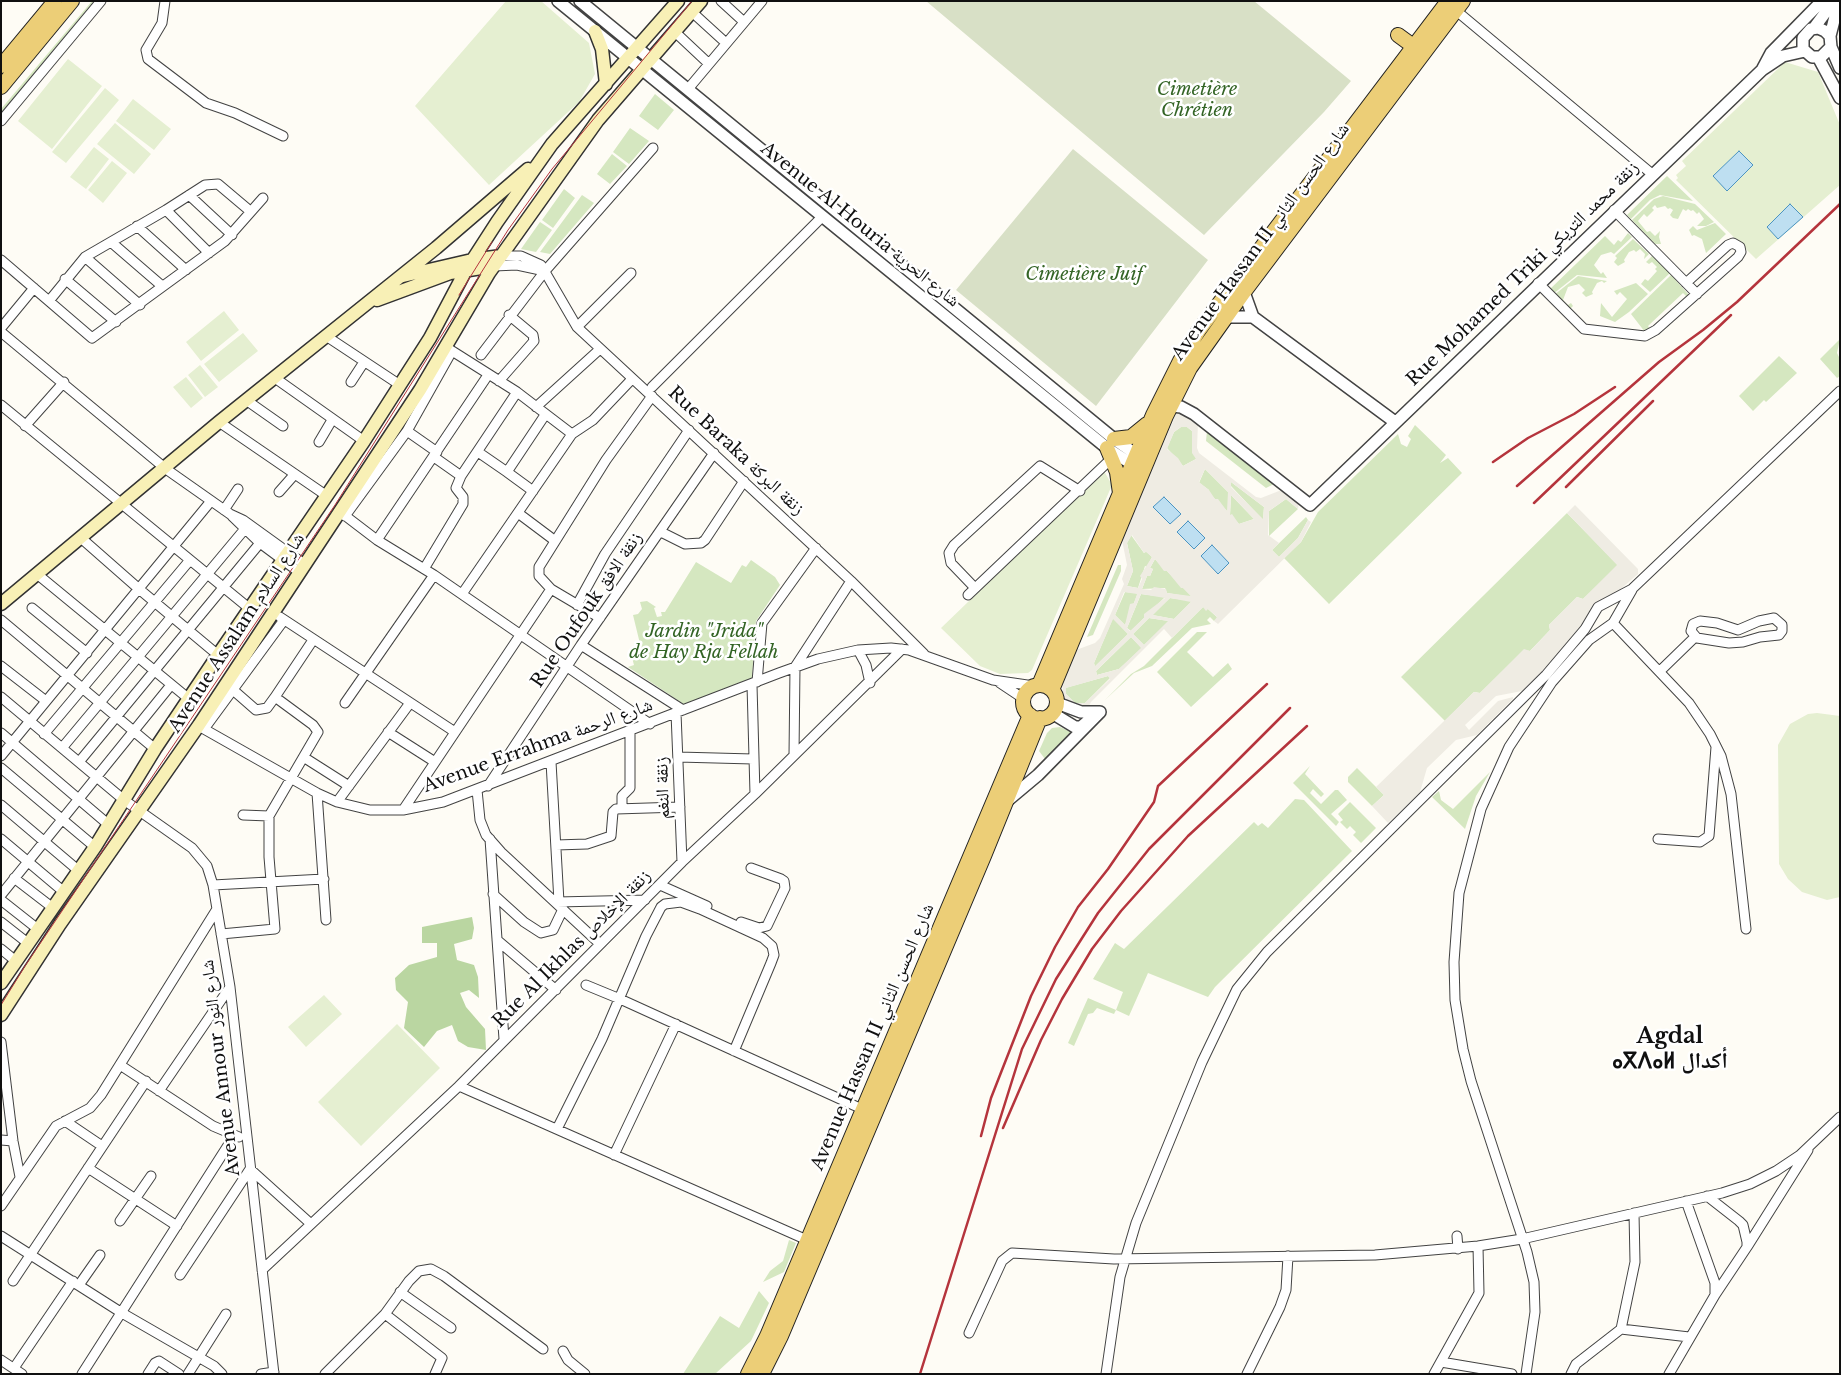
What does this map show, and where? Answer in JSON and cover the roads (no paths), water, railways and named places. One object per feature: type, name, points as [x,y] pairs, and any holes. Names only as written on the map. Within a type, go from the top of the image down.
[{"type":"main road","points":[[1,66],[55,1]]},
{"type":"main road","points":[[1,86],[72,1]]},
{"type":"main road","points":[[1,604],[166,469],[219,422],[364,306],[544,156],[678,1]]},
{"type":"main road","name":"Avenue Assalam شارع السلام","points":[[1,1015],[139,810],[201,727],[272,611],[342,513],[449,349],[498,261],[598,120],[652,60],[701,1]]},
{"type":"main road","name":"Avenue Hassan II شارع الحسن الثاني","points":[[748,1374],[767,1336],[862,1109],[1043,701],[1140,463],[1151,420],[1173,373],[1199,330],[1413,46],[1452,3]]},
{"type":"main road","name":"Avenue Hassan II شارع الحسن الثاني","points":[[762,1374],[782,1336],[1007,801],[1120,494],[1140,463],[1190,368],[1452,3]]},
{"type":"main road","points":[[595,31],[602,49],[606,84]]},
{"type":"main road","points":[[1398,35],[1413,46]]},
{"type":"main road","name":"Avenue Assalam شارع السلام","points":[[1,983],[109,825],[155,749],[218,654],[364,441],[443,315],[469,265],[544,156]]},
{"type":"main road","points":[[400,276],[498,261]]},
{"type":"main road","points":[[364,306],[469,265]]},
{"type":"main road","points":[[1120,494],[1111,449],[1136,435],[1151,420]]},
{"type":"main road","points":[[1024,699],[1029,690],[1043,701]]},
{"type":"street","points":[[1,121],[101,1]]},
{"type":"street","points":[[165,1],[162,23],[146,50],[148,59],[206,103],[283,136]]},
{"type":"street","name":"Avenue Al Houria شارع الحرية","points":[[558,1],[822,217],[1111,449],[1140,463]]},
{"type":"street","name":"Avenue Al Houria شارع الحرية","points":[[580,1],[688,89],[1111,449]]},
{"type":"street","points":[[721,1],[744,22]]},
{"type":"street","points":[[688,89],[762,1]]},
{"type":"street","points":[[1762,70],[1769,56],[1822,1]]},
{"type":"street","points":[[1814,28],[1834,1]]},
{"type":"street","points":[[1818,57],[1824,55],[1830,42],[1839,1]]},
{"type":"street","points":[[1452,3],[1652,174]]},
{"type":"street","points":[[692,12],[726,43]]},
{"type":"street","points":[[1840,68],[1830,42],[1822,29],[1814,28],[1808,30],[1803,38],[1805,51],[1818,57],[1840,98]]},
{"type":"street","points":[[675,32],[708,63]]},
{"type":"street","name":"Rue Mohamed Triki زنقة محمد التريكي","points":[[1171,406],[1181,407],[1194,414],[1310,505],[1538,283],[1762,70],[1777,53],[1803,38]]},
{"type":"street","name":"Rue Mohamed Triki زنقة محمد التريكي","points":[[1762,70],[1783,56],[1805,51]]},
{"type":"street","points":[[481,355],[509,315],[545,271],[653,148]]},
{"type":"street","points":[[49,301],[84,257],[166,210],[205,185],[218,184],[250,211]]},
{"type":"street","points":[[189,196],[232,235]]},
{"type":"street","points":[[1,260],[92,338],[140,305],[162,286],[232,235],[262,198]]},
{"type":"street","points":[[166,210],[209,253]]},
{"type":"street","points":[[1614,210],[1697,294]]},
{"type":"street","points":[[600,618],[551,589],[543,582],[538,571],[542,560],[652,391],[822,217]]},
{"type":"street","points":[[137,226],[186,270]]},
{"type":"street","points":[[111,242],[162,286]]},
{"type":"street","points":[[1538,283],[1581,327],[1591,331],[1639,336],[1654,333],[1740,255],[1741,249],[1733,243],[1728,245],[1686,283]]},
{"type":"street","name":"Rue Baraka زنقة البركة","points":[[498,261],[521,256],[538,263],[545,271],[577,327],[632,379],[652,391],[689,430],[851,580],[924,654]]},
{"type":"street","points":[[84,257],[140,305]]},
{"type":"street","points":[[498,261],[545,271]]},
{"type":"street","points":[[577,327],[631,273]]},
{"type":"street","points":[[65,279],[116,322]]},
{"type":"street","points":[[1,328],[34,288]]},
{"type":"street","points":[[1244,292],[1253,317],[1394,422]]},
{"type":"street","points":[[499,381],[534,341],[533,335],[509,315]]},
{"type":"street","points":[[1225,317],[1253,317]]},
{"type":"street","points":[[1,332],[64,382],[166,469],[227,512],[243,520],[302,568]]},
{"type":"street","points":[[326,336],[400,385]]},
{"type":"street","points":[[572,434],[517,392],[449,349],[407,431],[342,513],[377,540],[434,575],[650,724]]},
{"type":"street","points":[[536,407],[600,349]]},
{"type":"street","points":[[351,382],[364,362]]},
{"type":"street","points":[[377,540],[488,375]]},
{"type":"street","points":[[275,378],[364,441]]},
{"type":"street","points":[[462,594],[572,434],[593,420],[632,379]]},
{"type":"street","points":[[25,426],[64,382]]},
{"type":"street","points":[[1106,1374],[1124,1259],[1136,1223],[1202,1062],[1237,989],[1273,945],[1546,676],[1586,630],[1596,609],[1632,589],[1840,391]]},
{"type":"street","points":[[424,569],[464,504],[456,488],[461,476],[517,392]]},
{"type":"street","points":[[246,400],[283,426]]},
{"type":"street","points":[[1,405],[174,545],[223,589],[250,609]]},
{"type":"street","points":[[507,472],[545,415]]},
{"type":"street","points":[[319,442],[332,420]]},
{"type":"street","points":[[219,422],[327,496]]},
{"type":"street","points":[[577,605],[605,554],[689,430]]},
{"type":"street","points":[[407,431],[461,476]]},
{"type":"street","points":[[1080,491],[1040,466],[949,553],[951,563],[972,592],[1080,491],[1111,449]]},
{"type":"street","points":[[478,452],[533,491]]},
{"type":"street","name":"Rue Oufouk زنقة الافق","points":[[488,786],[600,618],[714,453]]},
{"type":"street","points":[[279,492],[294,475]]},
{"type":"street","points":[[660,532],[685,544],[700,543],[705,540],[744,481]]},
{"type":"street","points":[[227,512],[238,489]]},
{"type":"street","points":[[1,756],[211,501]]},
{"type":"street","points":[[227,512],[260,543],[286,556]]},
{"type":"street","points":[[518,513],[554,540]]},
{"type":"street","points":[[62,748],[244,530]]},
{"type":"street","points":[[81,538],[187,630],[218,654]]},
{"type":"street","points":[[79,762],[260,543]]},
{"type":"street","points":[[755,794],[753,759],[755,683],[762,623],[816,548]]},
{"type":"street","points":[[44,734],[190,560]]},
{"type":"street","points":[[37,574],[189,699]]},
{"type":"street","points":[[345,703],[434,575]]},
{"type":"street","points":[[794,755],[795,667],[851,580]]},
{"type":"street","points":[[403,810],[551,589]]},
{"type":"street","points":[[1526,1374],[1532,1342],[1535,1296],[1531,1267],[1463,1049],[1455,991],[1454,942],[1458,903],[1463,873],[1481,809],[1509,747],[1527,717],[1560,672],[1589,640],[1612,623],[1632,589]]},
{"type":"street","points":[[1602,605],[1613,609],[1612,623]]},
{"type":"street","points":[[32,608],[87,653]]},
{"type":"street","points":[[272,611],[313,640],[455,732]]},
{"type":"street","points":[[1593,617],[1596,624],[1612,623],[1660,671],[1692,708],[1716,744],[1730,788],[1746,929]]},
{"type":"street","points":[[1769,618],[1779,620],[1782,628],[1776,636],[1760,637],[1743,642],[1724,643],[1695,637],[1691,628],[1700,621],[1718,622],[1731,629],[1742,630],[1769,618]]},
{"type":"street","points":[[1,620],[155,749]]},
{"type":"street","points":[[201,727],[232,690],[284,620]]},
{"type":"street","points":[[1742,630],[1743,642]]},
{"type":"street","points":[[1660,671],[1695,637]]},
{"type":"street","points":[[232,690],[256,710],[267,708],[313,640]]},
{"type":"street","points":[[582,645],[679,711]]},
{"type":"street","name":"Avenue Errahma شارع الرحمة","points":[[201,727],[317,794],[338,802],[370,810],[403,810],[443,802],[630,732],[679,711],[795,667],[818,659],[858,650],[902,649],[924,654],[1043,701]]},
{"type":"street","name":"Rue Al Ikhlas زنقة الإخلاص","points":[[262,1270],[459,1086],[682,862],[870,683],[902,649]]},
{"type":"street","points":[[858,650],[866,665],[870,683]]},
{"type":"street","points":[[1,666],[46,701]]},
{"type":"street","name":"Avenue Errahma شارع الرحمة","points":[[993,680],[1024,699]]},
{"type":"street","points":[[1,895],[8,881],[28,862],[132,730],[171,685]]},
{"type":"street","name":"Avenue Annour شارع النور","points":[[1,698],[124,800],[201,857],[213,885],[230,987],[274,1373]]},
{"type":"street","points":[[221,934],[274,930],[268,835],[269,816],[316,740],[318,730],[275,698]]},
{"type":"street","points":[[1007,801],[1038,775],[1100,712],[1083,726],[1078,727],[1043,701]]},
{"type":"street","points":[[338,802],[410,703]]},
{"type":"street","name":"زنقة النغم","points":[[679,711],[678,757],[682,862]]},
{"type":"street","points":[[388,732],[435,762]]},
{"type":"street","points":[[622,808],[622,796],[630,788],[630,732]]},
{"type":"street","points":[[1,733],[109,825]]},
{"type":"street","points":[[1658,839],[1700,842],[1709,836],[1716,744]]},
{"type":"street","points":[[678,757],[753,759]]},
{"type":"street","points":[[305,758],[349,786]]},
{"type":"street","points":[[493,894],[537,932],[545,934],[553,930],[560,904],[551,762]]},
{"type":"street","points":[[1,768],[94,847]]},
{"type":"street","points":[[477,790],[480,820],[490,839],[501,852],[560,904],[600,944]]},
{"type":"street","points":[[317,794],[326,920]]},
{"type":"street","points":[[1,804],[78,871]]},
{"type":"street","points":[[556,845],[587,844],[611,836],[614,810],[622,808],[680,807]]},
{"type":"street","points":[[243,815],[269,816]]},
{"type":"street","points":[[1,839],[64,892]]},
{"type":"street","points":[[490,839],[504,1039]]},
{"type":"street","points":[[660,885],[747,924],[764,928],[775,911],[785,884],[781,879],[751,868]]},
{"type":"street","points":[[213,885],[324,879]]},
{"type":"street","points":[[8,881],[53,908]]},
{"type":"street","points":[[1,900],[38,930]]},
{"type":"street","points":[[560,904],[644,900]]},
{"type":"street","points":[[557,1129],[620,998],[646,936],[661,907],[665,904],[681,902],[742,928],[769,942],[774,955],[734,1051]]},
{"type":"street","points":[[1,1206],[56,1126],[95,1103],[216,909]]},
{"type":"street","points":[[1,922],[29,944]]},
{"type":"street","points":[[497,940],[556,990]]},
{"type":"street","points":[[1,949],[17,962]]},
{"type":"street","points":[[586,986],[620,998],[862,1109]]},
{"type":"street","points":[[159,1091],[230,987]]},
{"type":"street","points":[[614,1155],[676,1024]]},
{"type":"street","points":[[1,1042],[13,1141],[20,1177]]},
{"type":"street","points":[[120,1065],[234,1136],[247,1138]]},
{"type":"street","points":[[13,1281],[146,1081]]},
{"type":"street","points":[[459,1086],[807,1240]]},
{"type":"street","points":[[969,1333],[1002,1261],[1009,1254],[1124,1259],[1414,1253],[1458,1249],[1522,1239],[1736,1189],[1763,1178],[1788,1164],[1840,1117]]},
{"type":"street","points":[[65,1120],[102,1146]]},
{"type":"street","points":[[82,1374],[234,1136]]},
{"type":"street","points":[[1,1140],[13,1141]]},
{"type":"street","points":[[1668,1374],[1715,1295],[1796,1173],[1811,1145]]},
{"type":"street","points":[[88,1168],[177,1226]]},
{"type":"street","points":[[180,1275],[250,1169],[311,1224]]},
{"type":"street","points":[[120,1221],[151,1176]]},
{"type":"street","points":[[1708,1196],[1743,1226],[1747,1247]]},
{"type":"street","points":[[1686,1201],[1715,1283],[1715,1295]]},
{"type":"street","points":[[1571,1374],[1576,1364],[1621,1329],[1636,1262],[1634,1213]]},
{"type":"street","points":[[1,1236],[122,1312],[198,1356],[220,1373]]},
{"type":"street","points":[[1457,1236],[1458,1249]]},
{"type":"street","points":[[1434,1374],[1479,1292],[1478,1246]]},
{"type":"street","points":[[1,1360],[18,1371],[76,1283],[100,1255]]},
{"type":"street","points":[[1247,1374],[1280,1307],[1286,1290],[1288,1256]]},
{"type":"street","points":[[325,1374],[386,1314],[400,1292],[419,1272],[431,1269],[481,1301],[543,1349]]},
{"type":"street","points":[[400,1292],[451,1328]]},
{"type":"street","points":[[188,1374],[226,1314]]},
{"type":"street","points":[[386,1314],[442,1358],[435,1374]]},
{"type":"street","points":[[1621,1329],[1690,1337]]},
{"type":"street","points":[[563,1351],[568,1360],[585,1374]]},
{"type":"street","points":[[148,1374],[155,1363],[159,1362],[179,1374]]},
{"type":"street","points":[[1441,1362],[1512,1374]]},
{"type":"street","points":[[261,1374],[274,1373]]},
{"type":"water","points":[[1739,151],[1753,165],[1727,191],[1713,176]]},
{"type":"water","points":[[1790,204],[1803,217],[1778,239],[1767,227]]},
{"type":"water","points":[[1164,497],[1181,514],[1170,524],[1153,507]]},
{"type":"water","points":[[1188,521],[1205,538],[1194,549],[1177,532]]},
{"type":"water","points":[[1212,545],[1229,563],[1218,574],[1201,556]]},
{"type":"tram line","points":[[1,1005],[25,966],[335,505],[508,230],[552,169],[692,1]]},
{"type":"tram line","points":[[459,295],[492,242]]},
{"type":"railway","points":[[1517,486],[1659,362],[1737,302],[1840,204]]},
{"type":"railway","points":[[1534,503],[1731,315]]},
{"type":"railway","points":[[1493,462],[1528,438],[1574,414],[1615,387]]},
{"type":"railway","points":[[1566,487],[1653,401]]},
{"type":"railway","points":[[981,1136],[991,1098],[1031,996],[1055,947],[1078,907],[1108,869],[1154,802],[1158,786],[1267,684]]},
{"type":"railway","points":[[920,1374],[1022,1049],[1056,979],[1098,913],[1149,849],[1290,708]]},
{"type":"railway","points":[[1003,1128],[1041,1040],[1062,999],[1092,949],[1121,911],[1188,836],[1307,726]]},
{"type":"district","name":"Agdal ⴰⴳⴷⴰⵍ أكدال","points":[[1670,1050]]},
{"type":"park label","name":"Cimetière Chrétien","points":[[1197,100]]},
{"type":"park label","name":"Cimetière Juif","points":[[1084,275]]},
{"type":"park label","name":"Jardin \"Jrida\" de Hay Rja Fellah","points":[[704,642]]}]
